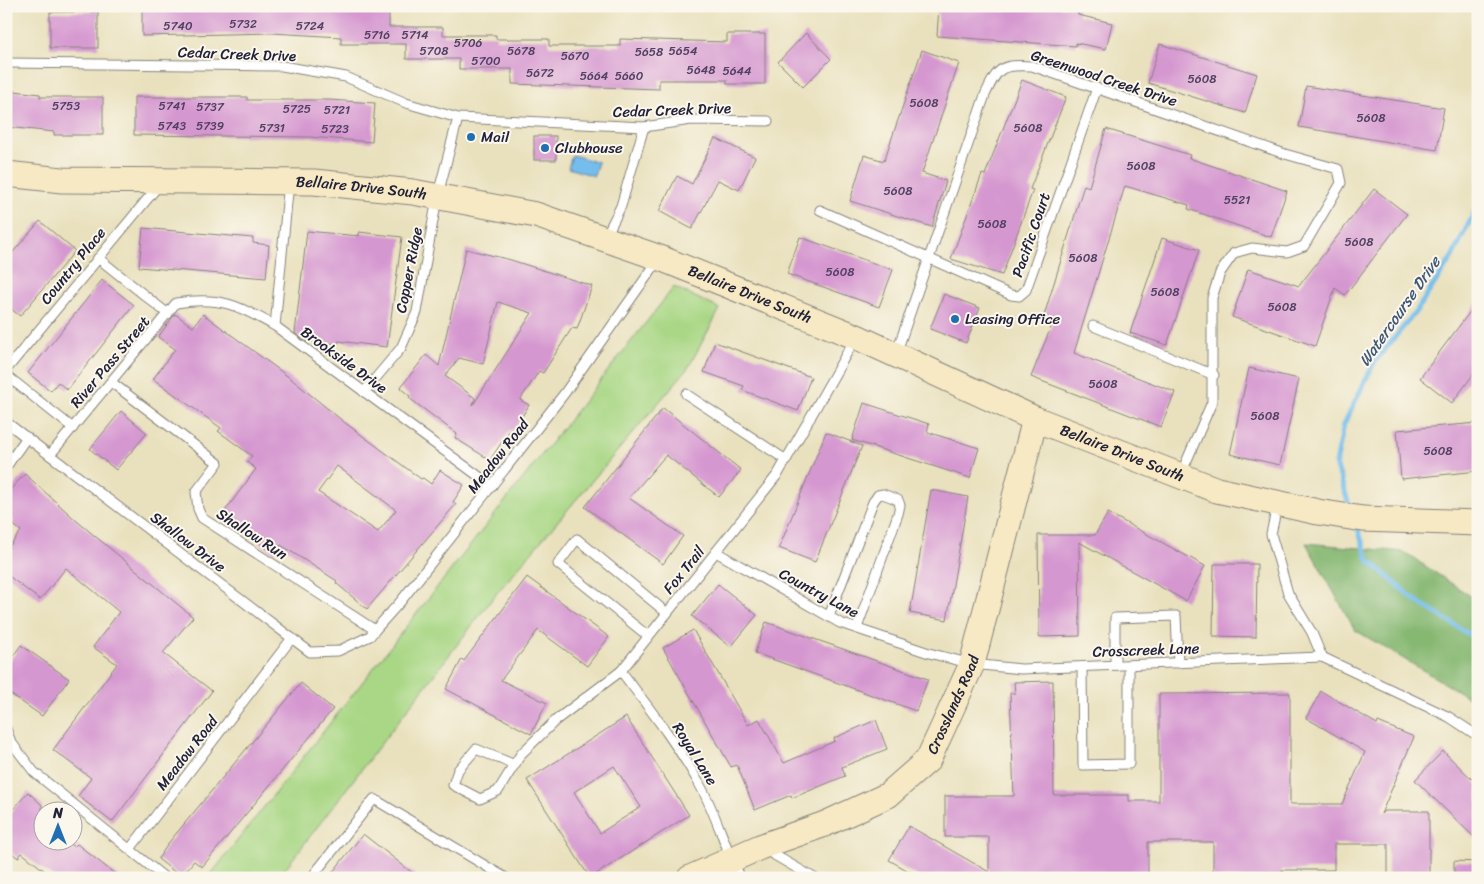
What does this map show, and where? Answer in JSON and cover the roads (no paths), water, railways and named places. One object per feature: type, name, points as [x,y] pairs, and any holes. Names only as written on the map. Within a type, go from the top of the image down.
[{"type":"street","name":"Bellaire Drive South","points":[[6,174],[62,180],[289,182],[403,191],[536,215],[660,258],[856,337],[1035,419],[1217,490],[1318,512],[1401,521],[1475,521]]},
{"type":"street","name":"Crosslands Road","points":[[690,878],[736,869],[760,847],[825,824],[888,795],[928,760],[972,664],[1035,419]]},
{"type":"lane","name":"Cedar Creek Drive","points":[[6,63],[282,66],[346,77],[406,103],[458,118],[644,128],[691,120],[768,121]]},
{"type":"lane","name":"Greenwood Creek Drive","points":[[896,354],[985,95],[996,73],[1008,65],[1032,66],[1284,154],[1327,164],[1338,169],[1342,176],[1342,183],[1304,246],[1287,252],[1252,248],[1234,253],[1226,261],[1212,298],[1210,330],[1214,375]]},
{"type":"lane","name":"Pacific Court","points":[[930,257],[1011,295],[1019,296],[1026,290],[1097,88]]},
{"type":"lane","points":[[437,198],[458,118]]},
{"type":"lane","points":[[604,239],[621,206],[644,128]]},
{"type":"lane","name":"Country Place","points":[[6,370],[163,181]]},
{"type":"lane","points":[[275,326],[289,182]]},
{"type":"lane","name":"Copper Ridge","points":[[364,392],[401,348],[417,312],[437,198]]},
{"type":"lane","points":[[820,210],[930,257]]},
{"type":"lane","points":[[98,258],[168,314]]},
{"type":"lane","name":"Meadow Road","points":[[338,651],[370,636],[375,630],[564,394],[660,258]]},
{"type":"lane","name":"Brookside Drive","points":[[168,314],[176,303],[203,299],[243,307],[275,326],[492,486]]},
{"type":"lane","name":"River Pass Street","points":[[50,455],[168,314]]},
{"type":"lane","points":[[1093,326],[1214,375],[1212,402],[1180,474]]},
{"type":"lane","name":"Fox Trail","points":[[515,765],[476,749],[458,770],[453,785],[480,799],[498,791],[515,765],[521,754],[556,720],[621,671],[778,474],[856,337]]},
{"type":"lane","name":"River Pass Street","points":[[6,375],[73,428]]},
{"type":"lane","name":"Shallow Run","points":[[111,382],[218,464],[196,492],[198,509],[202,518],[375,630]]},
{"type":"lane","points":[[686,394],[786,460]]},
{"type":"lane","points":[[6,422],[27,437],[6,466]]},
{"type":"lane","name":"Shallow Drive","points":[[27,437],[310,652],[338,651]]},
{"type":"lane","points":[[828,616],[873,502],[878,495],[883,494],[898,500],[900,505],[898,514],[856,628]]},
{"type":"lane","points":[[1277,503],[1272,534],[1288,594],[1312,633],[1322,657]]},
{"type":"lane","points":[[648,636],[558,564],[577,539],[667,613]]},
{"type":"lane","name":"Country Lane","points":[[716,552],[828,616],[856,628],[929,653],[972,664]]},
{"type":"lane","points":[[1115,665],[1115,618],[1124,617],[1176,616],[1178,663]]},
{"type":"lane","name":"Meadow Road","points":[[130,849],[292,638]]},
{"type":"lane","name":"Crosscreek Lane","points":[[972,664],[1021,669],[1322,657],[1449,717],[1478,736]]},
{"type":"lane","points":[[1082,667],[1083,765],[1129,764],[1129,665]]},
{"type":"lane","name":"Royal Lane","points":[[621,671],[649,708],[702,788],[736,869]]},
{"type":"lane","points":[[6,730],[9,745],[34,772],[165,878]]},
{"type":"lane","points":[[311,878],[374,799],[506,878]]},
{"type":"lane","points":[[760,847],[814,878]]},
{"type":"water","points":[[572,155],[598,162],[594,176],[568,168]]},
{"type":"waterway","name":"Watercourse Drive","points":[[1351,511],[1336,464],[1344,424],[1374,363],[1417,310],[1452,257],[1478,205]]},
{"type":"waterway","name":"Watercourse Drive","points":[[1357,526],[1368,560],[1415,600],[1478,640]]},
{"type":"place","name":"Mail","points":[[471,137]]},
{"type":"place","name":"Clubhouse","points":[[545,148]]},
{"type":"place","name":"Leasing Office","points":[[955,319]]}]
